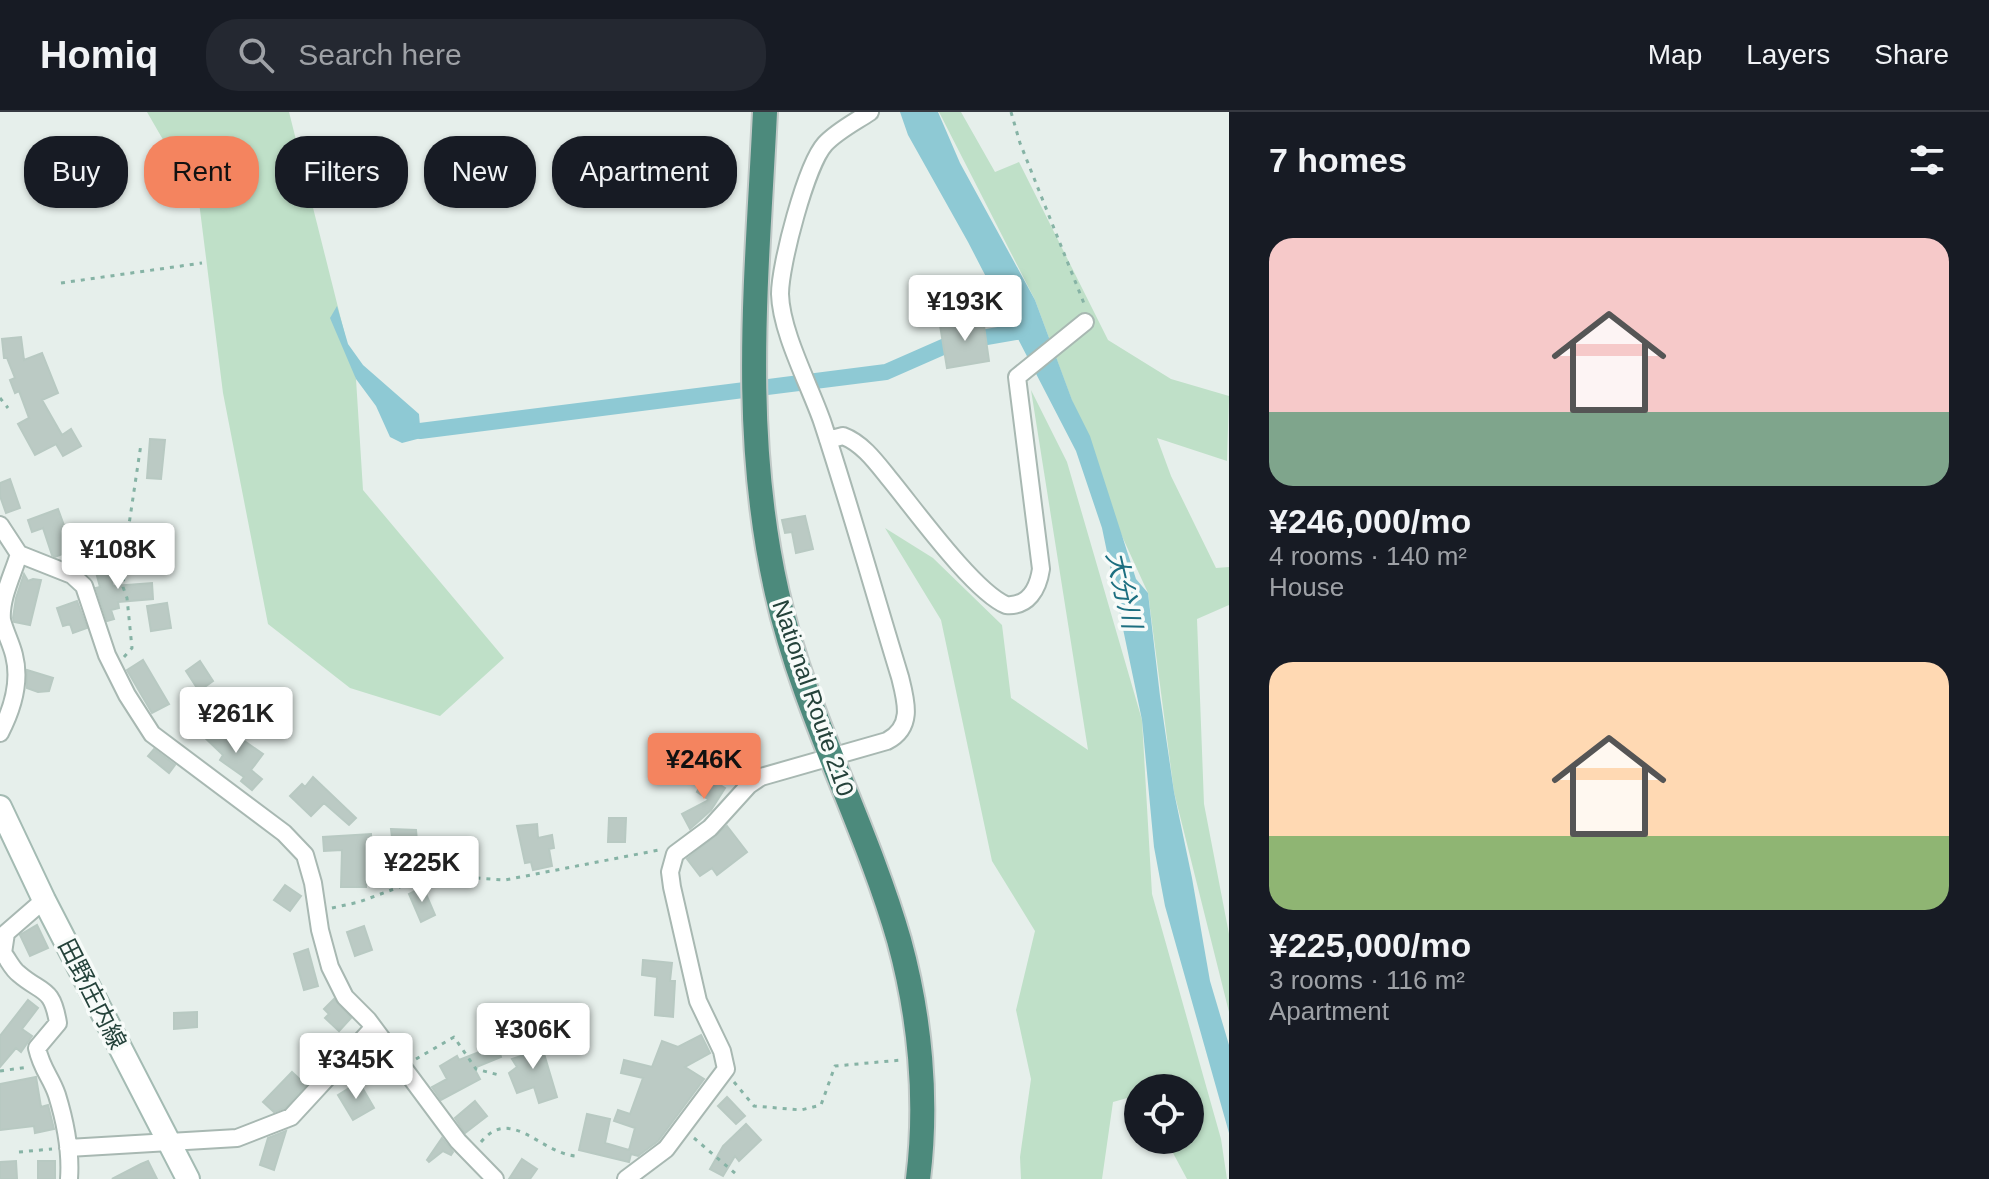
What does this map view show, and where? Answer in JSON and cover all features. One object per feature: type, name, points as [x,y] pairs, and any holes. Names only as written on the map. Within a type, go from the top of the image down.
[{"type":"highway","name":"National Route 210","points":[[765,112],[752,412],[758,490],[777,596],[801,675],[900,942],[912,999],[919,1058],[921,1122],[918,1179]]},
{"type":"main road","name":"田野庄内線","points":[[0,807],[44,900],[188,1179]]},
{"type":"street","points":[[626,1179],[666,1149],[726,1069],[722,1051],[698,1001],[672,887],[670,872],[675,854],[710,828],[749,785],[761,777],[894,738],[906,721],[907,707],[828,440],[789,333],[780,290],[799,205],[817,157],[826,143],[865,115]]},
{"type":"street","points":[[828,440],[843,436],[856,442],[979,585],[998,602],[1014,606],[1032,595],[1041,569],[1017,377],[1085,322]]},
{"type":"street","points":[[0,525],[19,554],[72,575],[84,586],[114,669],[152,734],[284,833],[305,855],[330,967],[345,997],[368,1020],[402,1067],[495,1179]]},
{"type":"street","points":[[0,733],[8,717],[17,682],[15,658],[2,618],[3,600],[19,554]]},
{"type":"street","points":[[44,900],[6,933],[3,953],[17,973],[44,989],[55,1008],[58,1023],[37,1048],[41,1066],[56,1093],[68,1148],[69,1179]]},
{"type":"street","points":[[68,1148],[237,1138],[291,1117],[373,1028]]},
{"type":"path","points":[[1011,112],[1031,171],[1088,312],[1085,322]]},
{"type":"path","points":[[61,283],[202,263]]},
{"type":"path","points":[[0,398],[8,408]]},
{"type":"path","points":[[114,669],[132,648],[123,587],[141,444]]},
{"type":"path","points":[[319,911],[359,902],[432,875],[505,880],[656,849],[675,854]]},
{"type":"path","points":[[402,1067],[454,1037],[476,1069],[499,1075]]},
{"type":"path","points":[[726,1069],[754,1106],[801,1110],[821,1105],[835,1066],[919,1058]]},
{"type":"path","points":[[0,1071],[41,1066]]},
{"type":"path","points":[[471,1153],[489,1132],[505,1127],[523,1131],[541,1145],[561,1154],[575,1156]]},
{"type":"path","points":[[682,1128],[736,1174]]},
{"type":"path","points":[[19,1152],[68,1148]]},
{"type":"green space","points":[[147,112],[289,112],[295,136],[275,136],[275,208],[313,208],[356,379],[363,490],[504,658],[440,716],[350,688],[268,624],[223,393],[200,208],[259,208],[259,136],[161,136]]},
{"type":"green space","points":[[939,112],[961,112],[995,172],[1019,162],[1108,340],[1171,379],[1229,396],[1227,461],[1157,438],[1171,476],[1216,568],[1229,567],[1229,605],[1197,619],[1204,804],[1229,934],[1229,1012],[1174,792],[1148,593],[1121,534],[1035,300]]},
{"type":"green space","points":[[1031,390],[1067,462],[1142,720],[1152,894],[1203,1074],[1124,1074],[1124,1099],[1113,1102],[1102,1179],[1021,1179],[1020,1157],[1031,1079],[1016,1010],[1035,931],[992,861],[941,620],[885,528],[933,558],[1002,625],[1011,698],[1088,750]]},
{"type":"green space","points":[[1204,1079],[1221,1139],[1227,1179],[1187,1179],[1174,1154],[1204,1154]]},
{"type":"water","name":"大分川","points":[[900,112],[938,112],[960,163],[1035,300],[1072,400],[1090,436],[1136,579],[1148,593],[1174,792],[1210,981],[1229,1045],[1229,1133],[1165,906],[1154,847],[1142,720],[1102,528],[1076,451],[968,242],[908,135]]},
{"type":"water","points":[[337,306],[348,344],[363,365],[419,414],[421,438],[402,443],[390,437],[376,406],[356,379],[330,318]]},
{"type":"building","points":[[983,319],[989,361],[947,368],[940,325]]},
{"type":"building","points":[[21,337],[24,360],[42,353],[58,393],[42,400],[62,435],[71,429],[81,446],[63,456],[56,444],[35,455],[18,424],[29,418],[19,391],[15,393],[10,380],[15,378],[7,358],[4,358],[2,339]]},
{"type":"building","points":[[150,439],[165,440],[161,479],[147,478]]},
{"type":"building","points":[[10,479],[20,508],[6,513],[0,496],[0,483]]},
{"type":"building","points":[[58,509],[73,550],[55,557],[43,528],[32,532],[28,520]]},
{"type":"building","points":[[805,516],[813,549],[796,553],[792,532],[785,533],[782,520]]},
{"type":"building","points":[[98,541],[102,555],[80,561],[76,547]]},
{"type":"building","points":[[106,562],[113,586],[152,583],[153,599],[118,602],[119,608],[111,610],[114,619],[107,621],[96,588],[100,587],[94,565]]},
{"type":"building","points":[[24,574],[28,581],[41,580],[30,625],[14,622],[13,618]]},
{"type":"building","points":[[77,601],[87,628],[73,633],[70,624],[63,626],[57,608]]},
{"type":"building","points":[[167,603],[171,628],[151,631],[147,606]]},
{"type":"building","points":[[143,660],[169,704],[152,713],[127,670]]},
{"type":"building","points":[[200,661],[213,681],[199,691],[186,671]]},
{"type":"building","points":[[27,670],[53,678],[49,691],[38,692],[27,688]]},
{"type":"building","points":[[210,723],[232,743],[237,736],[263,754],[251,770],[262,779],[252,790],[241,781],[244,777],[220,760],[223,755],[200,733]]},
{"type":"building","points":[[154,749],[175,765],[169,773],[148,756]]},
{"type":"building","points":[[704,775],[725,788],[711,810],[690,829],[682,814],[709,800],[697,792]]},
{"type":"building","points":[[313,777],[356,818],[349,825],[324,803],[311,816],[290,796],[302,784],[305,787]]},
{"type":"building","points":[[609,818],[626,818],[625,842],[608,842]]},
{"type":"building","points":[[537,824],[538,838],[552,835],[554,848],[549,849],[552,866],[533,870],[531,862],[525,863],[517,826]]},
{"type":"building","points":[[727,826],[747,852],[717,875],[712,868],[700,876],[687,859]]},
{"type":"building","points":[[391,829],[416,830],[419,864],[413,865],[417,874],[397,876]]},
{"type":"building","points":[[371,834],[373,863],[366,863],[366,887],[341,887],[342,850],[324,851],[323,837]]},
{"type":"building","points":[[285,885],[301,896],[290,911],[274,900]]},
{"type":"building","points":[[423,887],[435,915],[421,922],[409,894]]},
{"type":"building","points":[[37,925],[48,948],[30,956],[20,935]]},
{"type":"building","points":[[364,926],[372,950],[355,956],[347,932]]},
{"type":"building","points":[[308,949],[318,986],[304,990],[294,954]]},
{"type":"building","points":[[643,960],[672,963],[670,981],[675,981],[673,1017],[655,1015],[657,977],[642,975]]},
{"type":"building","points":[[334,999],[351,1018],[339,1031],[325,1018],[329,1014],[324,1009]]},
{"type":"building","points":[[28,1000],[38,1008],[22,1029],[32,1036],[21,1052],[16,1048],[0,1067],[0,1036]]},
{"type":"building","points":[[197,1012],[197,1027],[174,1029],[174,1013]]},
{"type":"building","points":[[701,1035],[710,1053],[685,1067],[704,1079],[658,1141],[638,1156],[631,1154],[629,1162],[579,1150],[587,1114],[610,1119],[605,1143],[629,1150],[635,1128],[614,1121],[618,1110],[630,1114],[643,1078],[621,1073],[624,1060],[652,1067],[662,1041],[678,1047]]},
{"type":"building","points":[[539,1037],[557,1097],[539,1103],[534,1087],[517,1093],[509,1073],[517,1067],[512,1059],[524,1055],[520,1043]]},
{"type":"building","points":[[497,1045],[501,1057],[474,1068],[480,1079],[441,1100],[432,1087],[447,1079],[440,1066],[457,1056],[459,1060]]},
{"type":"building","points":[[292,1072],[306,1085],[285,1108],[274,1112],[263,1102]]},
{"type":"building","points":[[36,1077],[41,1107],[48,1105],[54,1129],[35,1133],[34,1126],[0,1130],[0,1084]]},
{"type":"building","points":[[359,1082],[374,1108],[353,1120],[338,1095]]},
{"type":"building","points":[[727,1097],[745,1116],[736,1124],[718,1106]]},
{"type":"building","points":[[475,1101],[487,1116],[465,1133],[455,1118]]},
{"type":"building","points":[[746,1124],[761,1140],[739,1161],[735,1156],[723,1176],[710,1169],[723,1146]]},
{"type":"building","points":[[286,1131],[274,1170],[260,1165],[268,1138]]},
{"type":"building","points":[[442,1138],[453,1152],[451,1155],[443,1151],[429,1162],[427,1160]]},
{"type":"building","points":[[522,1159],[537,1169],[530,1179],[509,1179]]},
{"type":"building","points":[[16,1161],[17,1179],[0,1179],[0,1162]]},
{"type":"building","points":[[38,1161],[55,1161],[55,1179],[38,1179]]},
{"type":"building","points":[[148,1161],[157,1179],[112,1179],[141,1164]]},
{"type":"waterway","points":[[420,431],[886,372],[952,343],[1022,331]]}]
